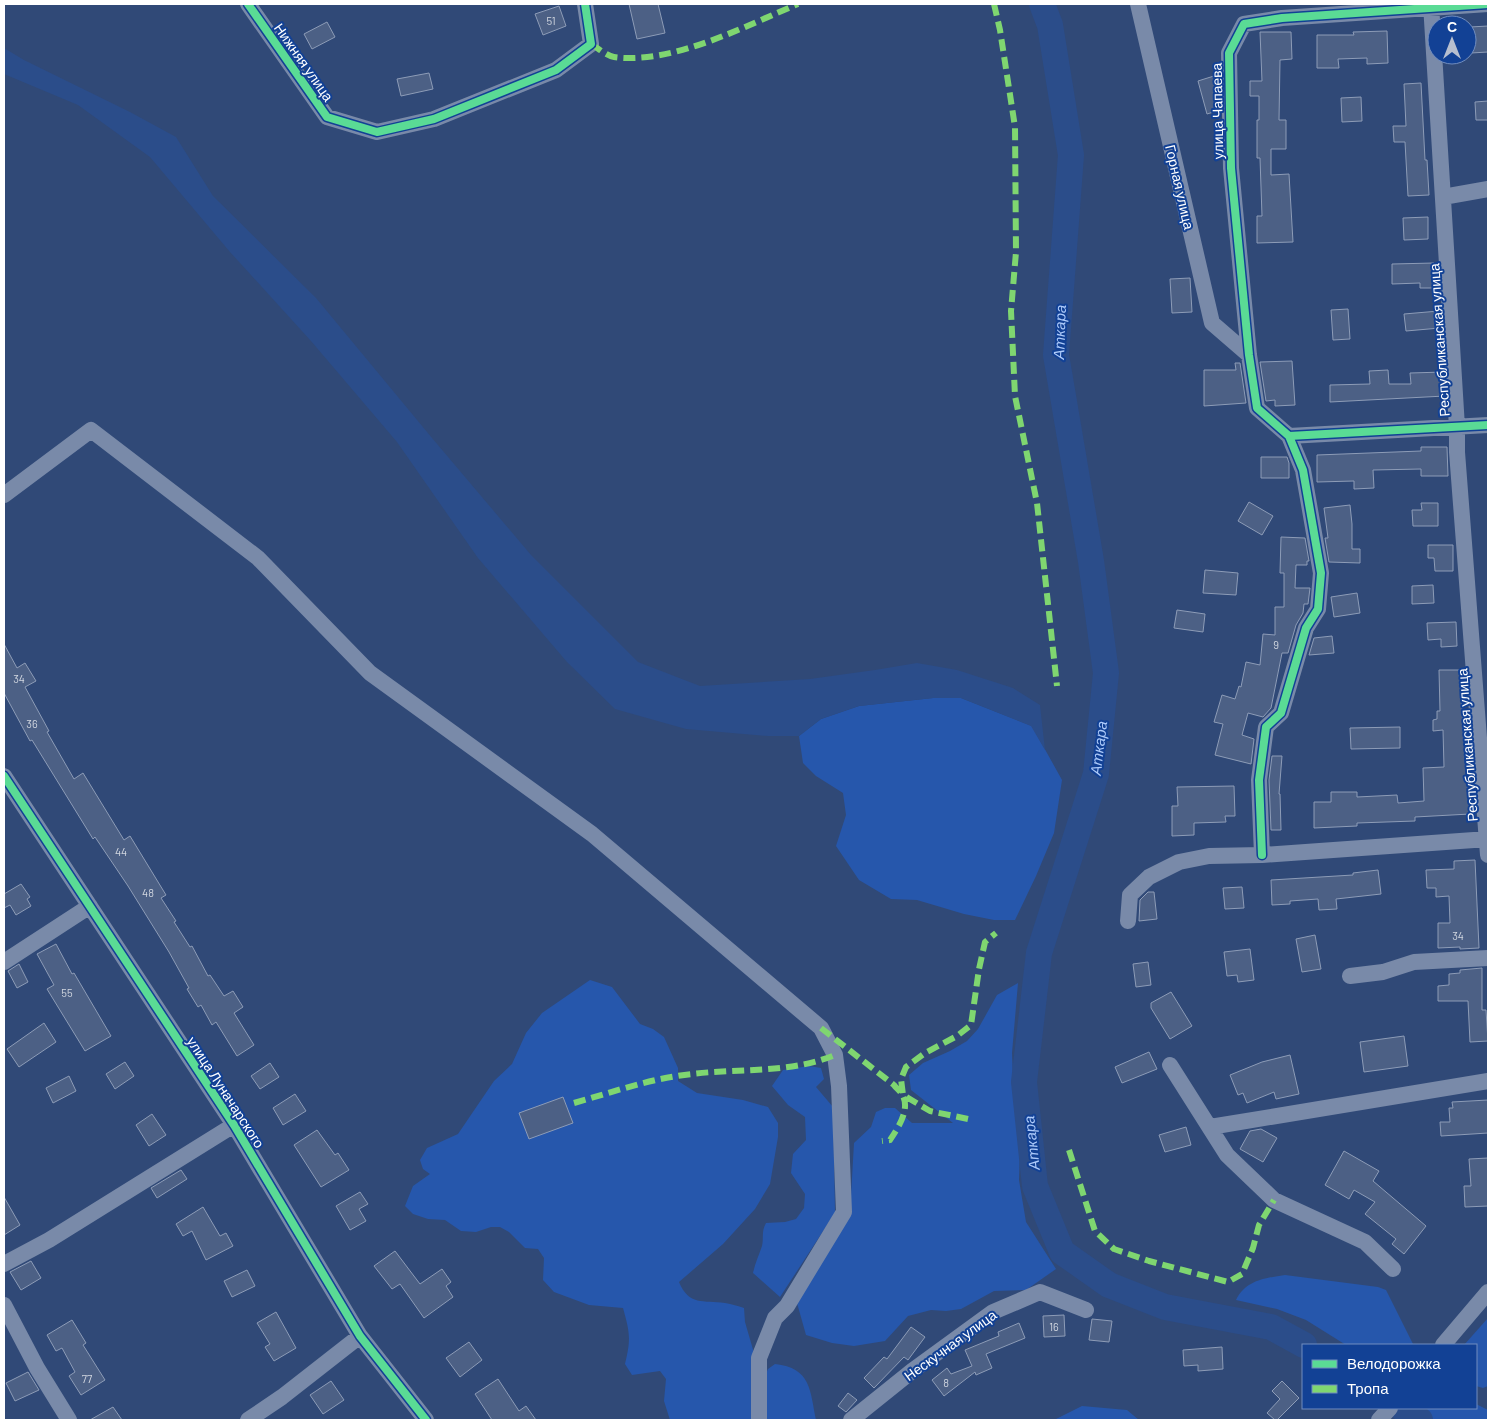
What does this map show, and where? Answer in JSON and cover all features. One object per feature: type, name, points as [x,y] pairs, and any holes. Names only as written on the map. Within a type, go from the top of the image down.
[{"type":"street","name":"Нижняя улица","points":[[248,4],[328,117],[377,132],[434,119],[556,70],[591,44],[585,4]]},
{"type":"street","name":"Горная улица","points":[[1138,4],[1212,323],[1249,355]]},
{"type":"street","name":"улица Чапаева","points":[[1249,355],[1231,168],[1228,53],[1244,24],[1281,11],[1488,4]]},
{"type":"street","name":"Республиканская улица","points":[[1431,6],[1457,452],[1488,844]]},
{"type":"street","points":[[1442,197],[1488,189]]},
{"type":"street","points":[[1249,355],[1257,408],[1289,436],[1303,470],[1321,573],[1318,608],[1306,628],[1281,713],[1266,727],[1259,780],[1262,855]]},
{"type":"street","points":[[1289,436],[1488,425]]},
{"type":"street","points":[[4,495],[91,430],[258,558],[370,673],[592,834],[821,1028],[834,1055],[839,1086],[844,1212],[787,1306],[775,1318],[759,1358],[759,1420]]},
{"type":"street","name":"улица Луначарского","points":[[4,776],[234,1125],[360,1336],[426,1420]]},
{"type":"street","points":[[1128,921],[1130,896],[1149,877],[1179,862],[1210,856],[1488,844]]},
{"type":"street","points":[[4,962],[90,906]]},
{"type":"street","points":[[1350,976],[1382,972],[1414,962],[1488,958]]},
{"type":"street","points":[[1170,1065],[1227,1155],[1274,1200],[1365,1242],[1393,1269]]},
{"type":"street","points":[[1210,1127],[1488,1081]]},
{"type":"street","points":[[4,1264],[49,1240],[234,1125]]},
{"type":"street","name":"Нескучная улица","points":[[851,1420],[912,1371],[993,1312],[1040,1292],[1086,1310]]},
{"type":"street","points":[[1444,1344],[1488,1292]]},
{"type":"street","points":[[4,1305],[37,1368],[69,1420]]},
{"type":"street","points":[[248,1420],[282,1397],[360,1336]]},
{"type":"street","points":[[1379,1420],[1389,1409]]},
{"type":"shaded area","points":[[4,48],[176,137],[213,196],[316,298],[531,555],[638,662],[700,686],[810,679],[917,663],[957,670],[1013,688],[1040,705],[1045,750],[1031,726],[961,698],[933,698],[859,706],[821,719],[799,736],[768,736],[686,729],[615,709],[567,662],[478,558],[397,442],[311,341],[230,252],[150,157],[78,105],[4,74]]},
{"type":"shaded area","points":[[933,698],[961,698],[1032,726],[1062,780],[1054,833],[1015,920],[994,920],[964,914],[917,900],[891,899],[859,880],[836,846],[846,815],[843,793],[816,776],[803,763],[799,736],[821,719],[859,706]]},
{"type":"shaded area","points":[[590,980],[612,987],[640,1024],[653,1029],[664,1037],[678,1068],[678,1081],[697,1093],[743,1100],[768,1107],[778,1123],[778,1137],[770,1184],[755,1209],[723,1244],[679,1282],[687,1295],[692,1298],[728,1303],[744,1308],[745,1322],[754,1353],[754,1420],[670,1420],[664,1401],[666,1379],[660,1371],[632,1375],[625,1364],[629,1336],[623,1308],[589,1305],[554,1292],[543,1280],[544,1258],[538,1249],[525,1248],[509,1232],[500,1227],[491,1227],[476,1232],[461,1231],[445,1220],[428,1219],[413,1214],[405,1206],[413,1186],[430,1174],[423,1169],[420,1160],[427,1148],[458,1134],[494,1081],[512,1064],[526,1033],[542,1013]]},
{"type":"shaded area","points":[[1018,983],[1012,1053],[1014,1105],[1020,1150],[1019,1180],[1026,1222],[1056,1269],[1026,1290],[994,1291],[961,1309],[931,1310],[908,1316],[885,1341],[854,1346],[832,1343],[806,1335],[797,1303],[850,1213],[854,1143],[871,1127],[876,1112],[885,1108],[895,1108],[912,1123],[953,1123],[911,1090],[909,1075],[923,1063],[967,1041],[978,1029],[997,995]]},
{"type":"shaded area","points":[[809,1066],[821,1068],[824,1079],[816,1087],[833,1107],[835,1213],[780,1297],[753,1273],[762,1246],[766,1223],[785,1222],[796,1219],[804,1208],[805,1194],[791,1173],[793,1154],[806,1140],[805,1117],[788,1105],[772,1086],[783,1070]]},
{"type":"shaded area","points":[[1285,1275],[1378,1287],[1386,1290],[1413,1344],[1344,1344],[1306,1320],[1277,1309],[1236,1300],[1245,1288],[1263,1279]]},
{"type":"shaded area","points":[[1488,1318],[1488,1386],[1483,1388],[1477,1386],[1477,1344],[1465,1344]]},
{"type":"shaded area","points":[[775,1364],[796,1370],[807,1382],[816,1420],[765,1420],[764,1378],[768,1369]]},
{"type":"shaded area","points":[[1477,1404],[1488,1410],[1488,1420],[1398,1420],[1407,1409],[1477,1409]]},
{"type":"shaded area","points":[[1082,1406],[1127,1410],[1139,1420],[1054,1420]]},
{"type":"building","points":[[629,4],[658,4],[665,33],[637,39]]},
{"type":"building","points":[[559,6],[566,26],[543,35],[535,14]]},
{"type":"building","points":[[327,22],[335,37],[312,49],[304,34]]},
{"type":"building","points":[[1488,26],[1488,52],[1477,53],[1477,27]]},
{"type":"building","points":[[1387,31],[1388,63],[1367,64],[1367,58],[1338,59],[1339,68],[1317,68],[1317,35],[1354,35],[1353,32]]},
{"type":"building","points":[[1260,32],[1291,32],[1292,59],[1280,60],[1279,120],[1286,120],[1286,149],[1271,149],[1271,175],[1289,174],[1293,242],[1257,243],[1257,216],[1262,216],[1260,158],[1257,158],[1259,96],[1250,96],[1250,81],[1262,81]]},
{"type":"building","points":[[429,73],[433,89],[401,96],[397,79]]},
{"type":"building","points":[[1217,75],[1220,85],[1220,110],[1207,114],[1198,81]]},
{"type":"building","points":[[1421,83],[1429,195],[1408,196],[1405,142],[1394,142],[1393,126],[1406,126],[1404,84]]},
{"type":"building","points":[[1361,97],[1362,121],[1342,122],[1341,98]]},
{"type":"building","points":[[1488,101],[1488,120],[1476,120],[1475,102]]},
{"type":"building","points":[[1428,217],[1428,239],[1404,240],[1403,218]]},
{"type":"building","points":[[1434,263],[1434,288],[1420,288],[1420,283],[1392,284],[1392,264]]},
{"type":"building","points":[[1190,278],[1192,312],[1172,313],[1170,279]]},
{"type":"building","points":[[1348,309],[1350,339],[1333,340],[1331,310]]},
{"type":"building","points":[[1439,311],[1440,328],[1406,331],[1404,314]]},
{"type":"building","points":[[1292,361],[1295,405],[1275,406],[1275,400],[1266,401],[1260,362]]},
{"type":"building","points":[[1235,363],[1240,363],[1246,403],[1204,406],[1204,370],[1236,370]]},
{"type":"building","points":[[1388,370],[1389,384],[1411,384],[1410,373],[1444,372],[1445,396],[1330,402],[1330,385],[1370,384],[1369,371]]},
{"type":"building","points":[[1421,447],[1447,447],[1448,476],[1421,476],[1421,469],[1373,470],[1374,488],[1354,489],[1354,481],[1317,482],[1317,455],[1421,451]]},
{"type":"building","points":[[1261,457],[1287,457],[1289,478],[1261,478]]},
{"type":"building","points":[[1249,502],[1273,516],[1262,535],[1238,521]]},
{"type":"building","points":[[1421,503],[1438,503],[1438,526],[1413,526],[1412,510],[1422,510]]},
{"type":"building","points":[[1350,505],[1352,549],[1360,549],[1360,563],[1329,562],[1325,538],[1328,538],[1324,508]]},
{"type":"building","points":[[1281,537],[1305,538],[1309,561],[1307,561],[1307,565],[1296,565],[1295,588],[1310,588],[1308,604],[1304,604],[1303,613],[1296,625],[1288,653],[1282,653],[1271,708],[1263,717],[1248,713],[1242,735],[1254,739],[1251,764],[1215,755],[1223,724],[1214,722],[1222,695],[1235,699],[1239,686],[1241,687],[1246,662],[1260,665],[1263,634],[1275,635],[1275,607],[1284,607],[1284,573],[1280,573]]},
{"type":"building","points":[[1428,545],[1453,545],[1453,571],[1435,571],[1434,558],[1428,558]]},
{"type":"building","points":[[1205,570],[1238,573],[1236,595],[1203,593]]},
{"type":"building","points":[[1433,585],[1434,603],[1412,604],[1412,586]]},
{"type":"building","points":[[1357,593],[1360,613],[1334,617],[1331,597]]},
{"type":"building","points":[[1177,610],[1205,614],[1203,632],[1174,628]]},
{"type":"building","points":[[1456,622],[1457,646],[1441,647],[1441,639],[1428,640],[1427,623]]},
{"type":"building","points":[[1332,636],[1334,653],[1309,655],[1314,638]]},
{"type":"building","points":[[4,644],[17,668],[25,663],[36,681],[25,687],[49,731],[47,732],[74,779],[83,773],[124,840],[130,836],[166,895],[161,898],[176,921],[174,922],[190,947],[192,946],[208,976],[210,975],[224,996],[233,991],[243,1007],[234,1013],[254,1045],[237,1056],[216,1022],[212,1025],[201,1005],[198,1007],[169,952],[128,886],[95,837],[93,839],[32,740],[30,741],[4,693]]},
{"type":"building","points":[[1439,670],[1461,670],[1470,814],[1415,817],[1415,821],[1357,823],[1357,826],[1314,828],[1314,802],[1331,802],[1331,792],[1357,792],[1357,797],[1397,795],[1398,803],[1424,801],[1423,768],[1444,767],[1443,730],[1433,731],[1433,720],[1437,719],[1437,711],[1440,711]]},
{"type":"building","points":[[1400,727],[1400,748],[1351,749],[1350,728]]},
{"type":"building","points":[[1272,756],[1282,756],[1279,794],[1281,830],[1271,830],[1269,780]]},
{"type":"building","points":[[1234,786],[1235,816],[1225,816],[1226,822],[1194,823],[1194,835],[1172,836],[1172,806],[1178,806],[1177,787]]},
{"type":"building","points":[[1475,860],[1479,948],[1438,948],[1438,923],[1450,923],[1449,896],[1436,897],[1436,888],[1427,888],[1426,870],[1454,869],[1454,861]]},
{"type":"building","points":[[1378,870],[1381,894],[1336,899],[1337,909],[1319,910],[1318,899],[1290,901],[1290,904],[1272,905],[1271,880],[1353,875],[1353,873]]},
{"type":"building","points":[[21,884],[30,897],[27,899],[31,906],[16,915],[10,905],[4,908],[4,894]]},
{"type":"building","points":[[1242,887],[1244,908],[1225,909],[1223,888]]},
{"type":"building","points":[[1148,892],[1154,892],[1157,919],[1139,921],[1140,900]]},
{"type":"building","points":[[1315,935],[1321,969],[1302,972],[1296,939]]},
{"type":"building","points":[[56,944],[72,974],[74,973],[111,1036],[85,1051],[47,989],[54,985],[37,954]]},
{"type":"building","points":[[1250,949],[1254,980],[1238,982],[1237,975],[1227,976],[1224,952]]},
{"type":"building","points":[[1148,962],[1151,985],[1136,987],[1133,964]]},
{"type":"building","points":[[19,964],[28,982],[17,988],[8,971]]},
{"type":"building","points":[[1482,968],[1482,1010],[1486,1010],[1488,1041],[1470,1042],[1468,1001],[1438,1001],[1438,986],[1449,985],[1449,974],[1460,973],[1460,970]]},
{"type":"building","points":[[1171,992],[1192,1026],[1170,1039],[1151,1008],[1151,1003]]},
{"type":"building","points":[[44,1023],[56,1042],[19,1067],[7,1049]]},
{"type":"building","points":[[1404,1036],[1408,1066],[1364,1072],[1360,1042]]},
{"type":"building","points":[[1149,1052],[1157,1069],[1122,1083],[1115,1067]]},
{"type":"building","points":[[1290,1055],[1299,1094],[1276,1099],[1274,1092],[1247,1103],[1243,1093],[1238,1095],[1230,1075],[1262,1062]]},
{"type":"building","points":[[125,1062],[134,1076],[115,1089],[106,1074]]},
{"type":"building","points":[[270,1063],[279,1077],[260,1089],[251,1076]]},
{"type":"building","points":[[69,1076],[76,1091],[53,1103],[46,1088]]},
{"type":"building","points":[[295,1094],[306,1111],[283,1125],[273,1108]]},
{"type":"building","points":[[563,1097],[573,1123],[529,1139],[519,1113]]},
{"type":"building","points":[[1488,1100],[1488,1133],[1441,1136],[1440,1122],[1450,1122],[1449,1108],[1453,1108],[1452,1102]]},
{"type":"building","points":[[152,1114],[166,1135],[149,1146],[136,1125]]},
{"type":"building","points":[[1186,1127],[1191,1145],[1165,1152],[1159,1135]]},
{"type":"building","points":[[1261,1129],[1277,1138],[1263,1162],[1240,1149],[1250,1131]]},
{"type":"building","points":[[317,1130],[335,1155],[338,1153],[349,1170],[321,1187],[294,1145]]},
{"type":"building","points":[[1344,1151],[1379,1171],[1373,1181],[1426,1226],[1404,1254],[1392,1244],[1396,1239],[1365,1214],[1375,1202],[1354,1190],[1349,1199],[1325,1185]]},
{"type":"building","points":[[1488,1158],[1488,1206],[1465,1207],[1464,1186],[1471,1186],[1469,1159]]},
{"type":"building","points":[[181,1170],[187,1179],[157,1198],[151,1188]]},
{"type":"building","points":[[360,1192],[368,1204],[359,1209],[366,1221],[350,1230],[336,1206]]},
{"type":"building","points":[[4,1197],[20,1225],[4,1235]]},
{"type":"building","points":[[203,1207],[220,1236],[226,1233],[233,1246],[206,1260],[192,1231],[183,1236],[176,1224]]},
{"type":"building","points":[[395,1251],[420,1284],[442,1269],[451,1282],[446,1286],[453,1297],[424,1318],[400,1284],[392,1289],[374,1266]]},
{"type":"building","points":[[31,1261],[41,1278],[21,1290],[10,1272]]},
{"type":"building","points":[[247,1270],[255,1286],[232,1297],[224,1281]]},
{"type":"building","points":[[276,1312],[296,1348],[274,1361],[265,1347],[270,1344],[257,1323]]},
{"type":"building","points":[[1064,1315],[1065,1336],[1044,1337],[1043,1316]]},
{"type":"building","points":[[1092,1319],[1112,1321],[1109,1342],[1089,1340]]},
{"type":"building","points":[[72,1320],[86,1343],[83,1345],[105,1380],[81,1395],[69,1376],[75,1372],[62,1348],[56,1351],[47,1335]]},
{"type":"building","points":[[1019,1323],[1025,1338],[986,1354],[992,1368],[976,1375],[975,1372],[944,1396],[932,1380],[947,1368],[951,1374],[972,1366],[965,1350],[999,1336],[998,1332]]},
{"type":"building","points":[[911,1327],[925,1337],[908,1360],[904,1357],[874,1388],[864,1378],[884,1357],[887,1359]]},
{"type":"building","points":[[469,1342],[482,1360],[460,1377],[446,1358]]},
{"type":"building","points":[[1222,1347],[1223,1369],[1198,1371],[1198,1365],[1184,1366],[1183,1350]]},
{"type":"building","points":[[28,1372],[39,1390],[15,1401],[6,1383]]},
{"type":"building","points":[[498,1379],[519,1411],[526,1406],[536,1420],[492,1420],[475,1394]]},
{"type":"building","points":[[331,1381],[344,1400],[323,1414],[310,1395]]},
{"type":"building","points":[[1282,1381],[1299,1398],[1275,1420],[1267,1413],[1280,1399],[1272,1391]]},
{"type":"building","points":[[848,1393],[857,1400],[846,1412],[838,1406]]},
{"type":"building","points":[[113,1407],[122,1420],[90,1420]]},
{"type":"waterway","name":"Аткара","points":[[1042,4],[1050,25],[1071,155],[1056,355],[1091,561],[1106,673],[1096,774],[1039,953],[1024,1082],[1035,1186],[1062,1252],[1109,1285],[1165,1307],[1271,1327],[1302,1344]]},
{"type":"waterway","name":"Аткара","points":[[1404,1409],[1420,1420]]},
{"type":"marked path","points":[[591,44],[605,54],[614,57],[636,58],[660,55],[708,42],[798,4]]},
{"type":"marked path","points":[[994,4],[1000,30],[1015,127],[1016,252],[1011,311],[1015,396],[1037,503],[1057,686]]},
{"type":"marked path","points":[[968,1119],[930,1111],[903,1095],[901,1079],[906,1067],[925,1053],[957,1036],[971,1025],[985,942],[996,933]]},
{"type":"marked path","points":[[821,1028],[894,1085],[902,1094],[905,1106],[897,1130],[890,1140],[882,1141]]},
{"type":"marked path","points":[[574,1103],[677,1076],[782,1068],[818,1061],[835,1055]]},
{"type":"marked path","points":[[1069,1150],[1095,1231],[1114,1249],[1149,1261],[1228,1282],[1242,1274],[1253,1248],[1259,1225],[1274,1200]]},
{"type":"cycle path","points":[[248,4],[327,117],[377,132],[434,119],[556,70],[591,44],[585,4]]},
{"type":"cycle path","points":[[1488,4],[1282,18],[1244,24],[1229,53],[1231,168],[1249,355],[1257,408],[1289,436],[1488,425]]},
{"type":"cycle path","points":[[1262,855],[1259,780],[1266,727],[1281,713],[1306,628],[1318,609],[1321,573],[1303,470],[1289,436]]},
{"type":"cycle path","points":[[4,776],[234,1125],[360,1336],[426,1420]]}]
